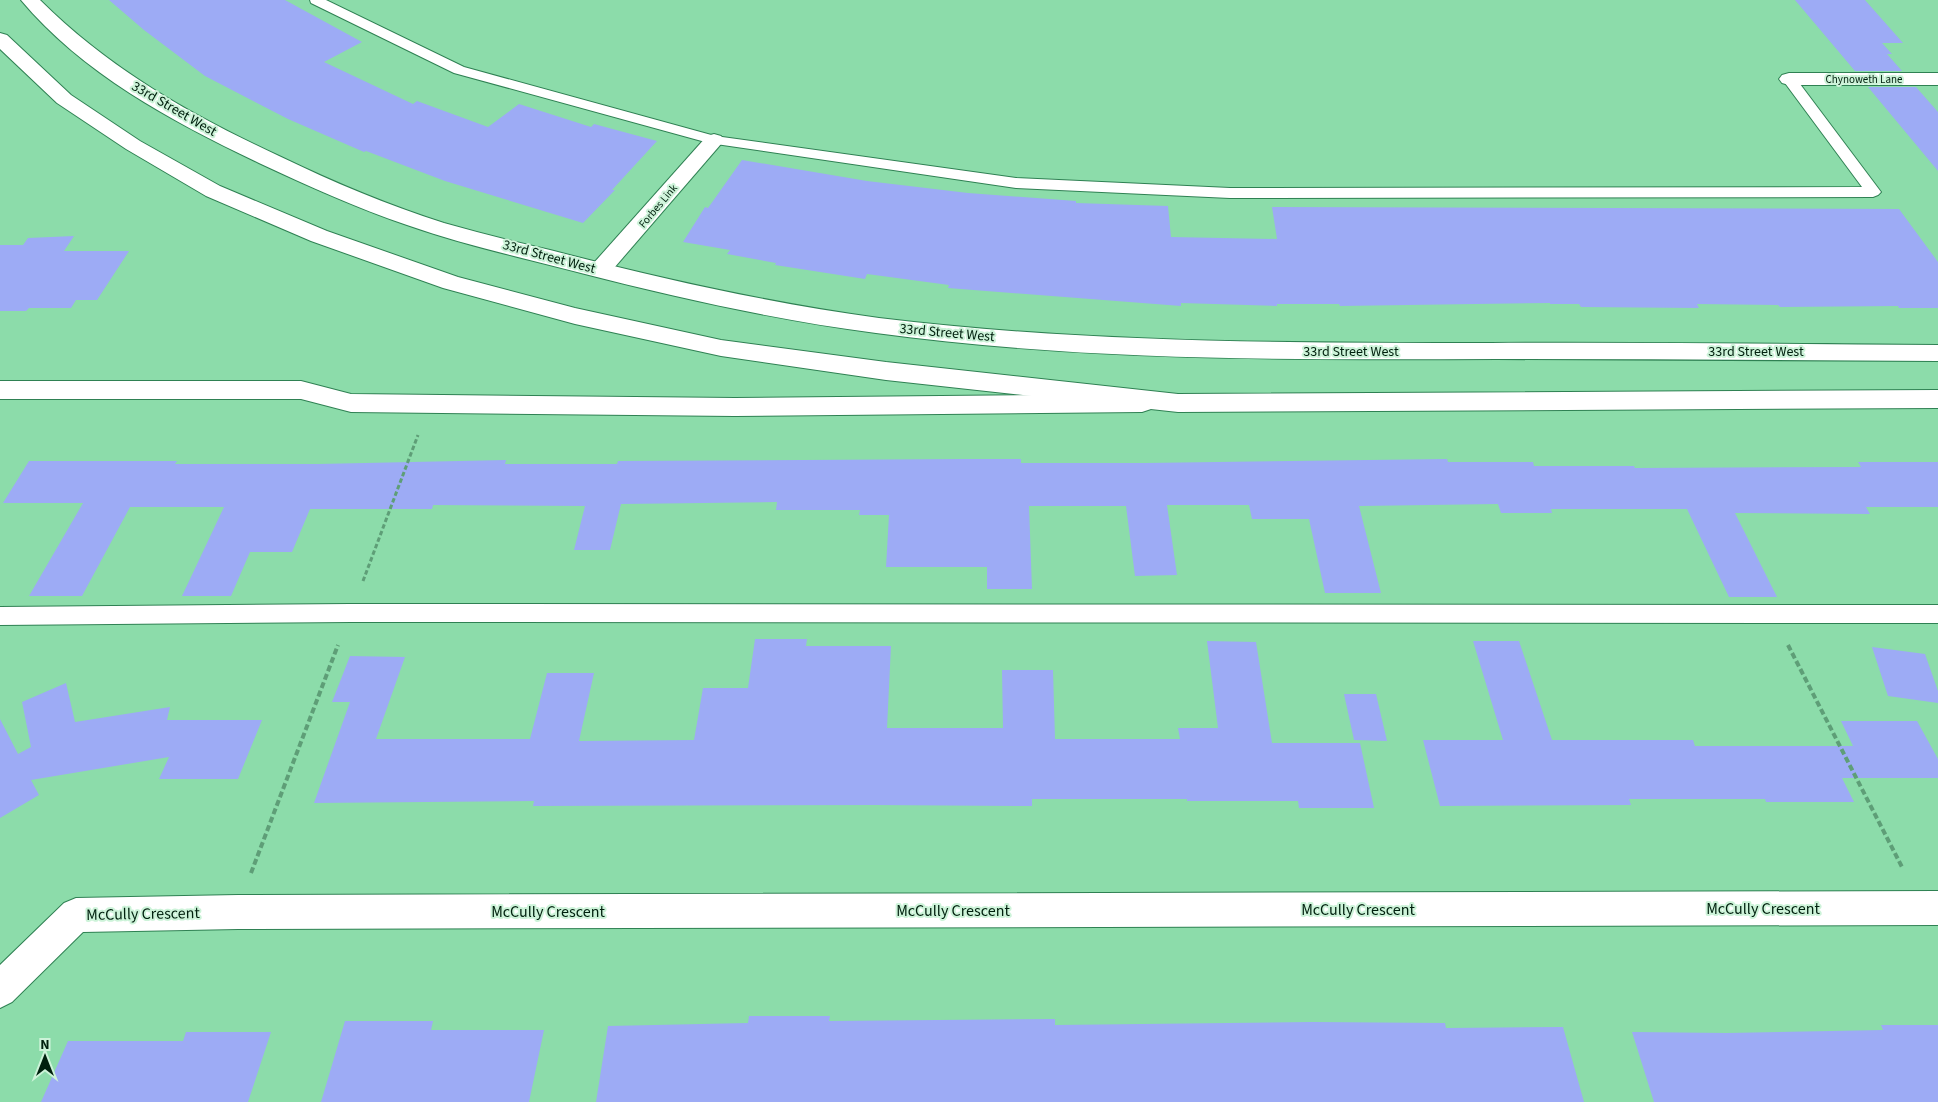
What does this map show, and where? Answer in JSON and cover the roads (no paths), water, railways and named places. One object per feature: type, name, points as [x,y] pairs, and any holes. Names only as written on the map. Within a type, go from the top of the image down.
[{"type":"main road","name":"33rd Street West","points":[[30,0],[51,23],[85,54],[146,95],[230,142],[342,194],[436,228],[600,270],[757,307],[883,327],[1045,342],[1188,350],[1938,353]]},
{"type":"main road","points":[[0,39],[64,99],[133,145],[213,191],[318,236],[451,283],[575,316],[721,348],[886,371],[1178,403]]},
{"type":"main road","name":"Chynoweth Lane","points":[[1789,79],[1938,79]]},
{"type":"main road","name":"Forbes Link","points":[[600,270],[714,140]]},
{"type":"main road","points":[[0,390],[301,390],[351,403],[765,407],[1938,399]]},
{"type":"main road","name":"McCully Crescent","points":[[0,990],[76,915],[248,912],[1938,908]]},
{"type":"lane","points":[[316,0],[459,70],[714,140],[1016,183],[1230,193],[1873,192],[1789,79]]},
{"type":"lane","points":[[0,616],[351,613],[1938,614]]}]
